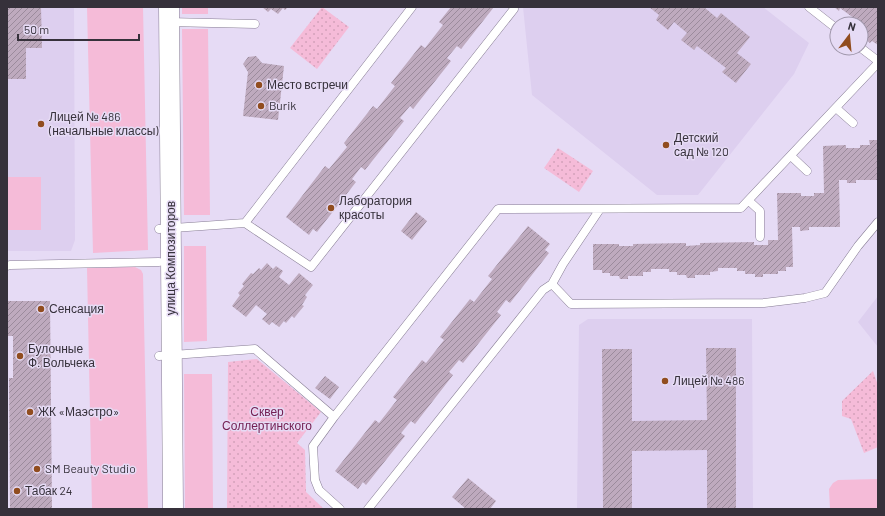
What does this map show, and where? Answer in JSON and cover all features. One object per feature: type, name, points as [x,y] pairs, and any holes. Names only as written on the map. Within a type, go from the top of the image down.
[{"type":"street","name":"улица Композиторов","points":[[159,509],[166,356],[164,15]]},
{"type":"street","name":"улица Композиторов","points":[[165,229],[159,262],[166,356],[173,509]]},
{"type":"lane","points":[[245,223],[412,7]]},
{"type":"lane","points":[[165,229],[245,223],[311,267],[514,9],[514,7]]},
{"type":"lane","points":[[809,7],[829,23]]},
{"type":"lane","points":[[164,15],[255,24]]},
{"type":"lane","points":[[340,509],[319,490],[315,480],[313,446],[334,417],[498,209],[741,208],[878,62],[869,55]]},
{"type":"lane","points":[[836,108],[853,123]]},
{"type":"lane","points":[[790,156],[808,171]]},
{"type":"lane","points":[[748,201],[760,211],[760,237]]},
{"type":"lane","points":[[368,509],[543,290],[552,284],[563,264],[600,209]]},
{"type":"lane","points":[[552,284],[571,304],[764,303],[805,298],[825,293],[858,246],[878,222]]},
{"type":"lane","points":[[7,266],[159,262]]},
{"type":"lane","points":[[166,356],[255,349],[334,417]]},
{"type":"shaded area","name":"Лицей № 486 (начальные классы)","points":[[7,7],[74,7],[75,240],[71,251],[7,251]]},
{"type":"shaded area","name":"Детский сад № 120","points":[[523,7],[763,7],[809,43],[794,74],[698,195],[657,195],[532,95]]},
{"type":"shaded area","points":[[878,296],[878,347],[858,322]]},
{"type":"shaded area","name":"Лицей № 486","points":[[588,319],[752,319],[753,509],[577,509],[579,325]]},
{"type":"green space","points":[[87,7],[143,7],[148,250],[93,253]]},
{"type":"green space","points":[[182,7],[208,7],[208,14],[182,14]]},
{"type":"green space","points":[[322,7],[349,27],[317,69],[290,48]]},
{"type":"green space","points":[[182,29],[208,29],[210,215],[184,215]]},
{"type":"green space","points":[[558,148],[593,171],[579,192],[544,168]]},
{"type":"green space","points":[[7,177],[41,177],[41,230],[7,230]]},
{"type":"green space","points":[[184,246],[206,246],[207,341],[184,342]]},
{"type":"green space","points":[[135,267],[141,270],[143,274],[148,509],[92,509],[87,268]]},
{"type":"green space","name":"Сквер Соллертинского","points":[[257,359],[321,412],[297,443],[305,450],[306,492],[324,509],[227,509],[228,362]]},
{"type":"green space","points":[[873,371],[878,385],[878,447],[864,453],[851,419],[842,416],[842,401]]},
{"type":"green space","points":[[184,374],[212,374],[213,509],[185,509]]},
{"type":"green space","points":[[878,479],[878,509],[830,509],[829,489],[833,483],[838,480]]},
{"type":"building","points":[[7,7],[41,7],[42,48],[26,48],[26,79],[7,79]]},
{"type":"building","points":[[262,7],[288,7],[285,10],[283,8],[278,14],[271,9],[268,12]]},
{"type":"building","points":[[451,7],[494,7],[461,49],[457,46],[447,58],[451,61],[413,109],[410,106],[400,118],[404,121],[365,170],[361,167],[352,179],[356,182],[317,232],[313,229],[309,235],[286,217],[325,166],[329,169],[347,147],[344,143],[373,106],[377,109],[395,86],[391,83],[421,45],[425,48],[443,25],[439,22]]},
{"type":"building","points":[[649,7],[706,7],[705,8],[717,18],[721,13],[750,37],[737,53],[751,64],[736,83],[722,72],[726,68],[697,46],[694,50],[681,40],[687,33],[674,22],[668,30],[656,20],[659,15]]},
{"type":"building","points":[[834,7],[878,7],[878,45],[872,41],[869,42],[869,16],[851,16],[840,8],[839,11]]},
{"type":"building","points":[[256,56],[262,63],[284,66],[278,120],[243,116],[248,72],[243,64],[248,57]]},
{"type":"building","points":[[869,140],[878,140],[878,180],[856,180],[856,183],[847,183],[847,180],[839,180],[840,227],[809,227],[809,230],[800,231],[800,227],[792,227],[793,267],[786,267],[786,271],[778,271],[778,274],[763,274],[763,277],[755,277],[755,274],[745,274],[745,271],[737,271],[737,268],[718,268],[718,271],[710,272],[710,275],[695,275],[695,278],[687,278],[686,275],[677,275],[677,272],[669,272],[669,269],[651,269],[651,272],[643,272],[643,276],[628,276],[628,279],[620,279],[619,276],[610,276],[610,273],[602,273],[602,270],[593,270],[593,244],[619,244],[619,246],[633,246],[633,244],[686,243],[686,246],[700,245],[700,243],[754,242],[754,245],[768,245],[768,240],[778,240],[777,193],[801,193],[801,196],[814,196],[814,193],[824,193],[823,146],[846,145],[846,148],[860,148],[860,145],[870,145]]},
{"type":"building","points":[[416,212],[427,221],[412,240],[401,231]]},
{"type":"building","points":[[528,226],[550,244],[545,250],[549,253],[510,303],[506,300],[497,312],[501,315],[463,363],[459,360],[449,372],[453,375],[415,424],[411,421],[401,433],[405,436],[366,485],[363,482],[358,489],[335,471],[375,420],[379,423],[397,400],[393,397],[422,360],[426,363],[444,340],[440,337],[470,299],[474,302],[492,279],[488,276]]},
{"type":"building","points":[[267,263],[273,269],[276,266],[283,271],[279,277],[289,285],[299,273],[313,285],[305,295],[307,297],[302,305],[304,306],[294,318],[292,316],[286,323],[284,321],[279,327],[272,322],[269,325],[262,319],[267,314],[256,305],[246,317],[232,306],[240,295],[238,293],[244,286],[242,284],[251,273],[253,274],[259,268],[261,270]]},
{"type":"building","name":"ЖК «Маэстро»","points":[[7,301],[50,301],[52,509],[10,509],[9,378],[13,378],[13,336],[7,336]]},
{"type":"building","points":[[706,348],[736,348],[736,509],[707,509],[707,450],[632,451],[632,509],[603,509],[602,349],[632,349],[632,421],[707,420]]},
{"type":"building","points":[[325,376],[339,387],[330,399],[315,388]]},
{"type":"building","points":[[468,478],[496,501],[490,509],[466,509],[452,497]]},
{"type":"place","name":"Место встречи","points":[[259,85]]},
{"type":"place","name":"Burik","points":[[261,106]]},
{"type":"place","name":"Лицей № 486 (начальные классы)","points":[[41,124]]},
{"type":"place","name":"Детский сад № 120","points":[[666,145]]},
{"type":"place","name":"Лаборатория красоты","points":[[331,208]]},
{"type":"place","name":"Сенсация","points":[[41,309]]},
{"type":"place","name":"Булочные Ф. Вольчека","points":[[20,356]]},
{"type":"place","name":"Лицей № 486","points":[[665,381]]},
{"type":"place","name":"ЖК «Маэстро»","points":[[30,412]]},
{"type":"place","name":"SM Beauty Studio","points":[[37,469]]},
{"type":"place","name":"Табак 24","points":[[17,491]]}]
